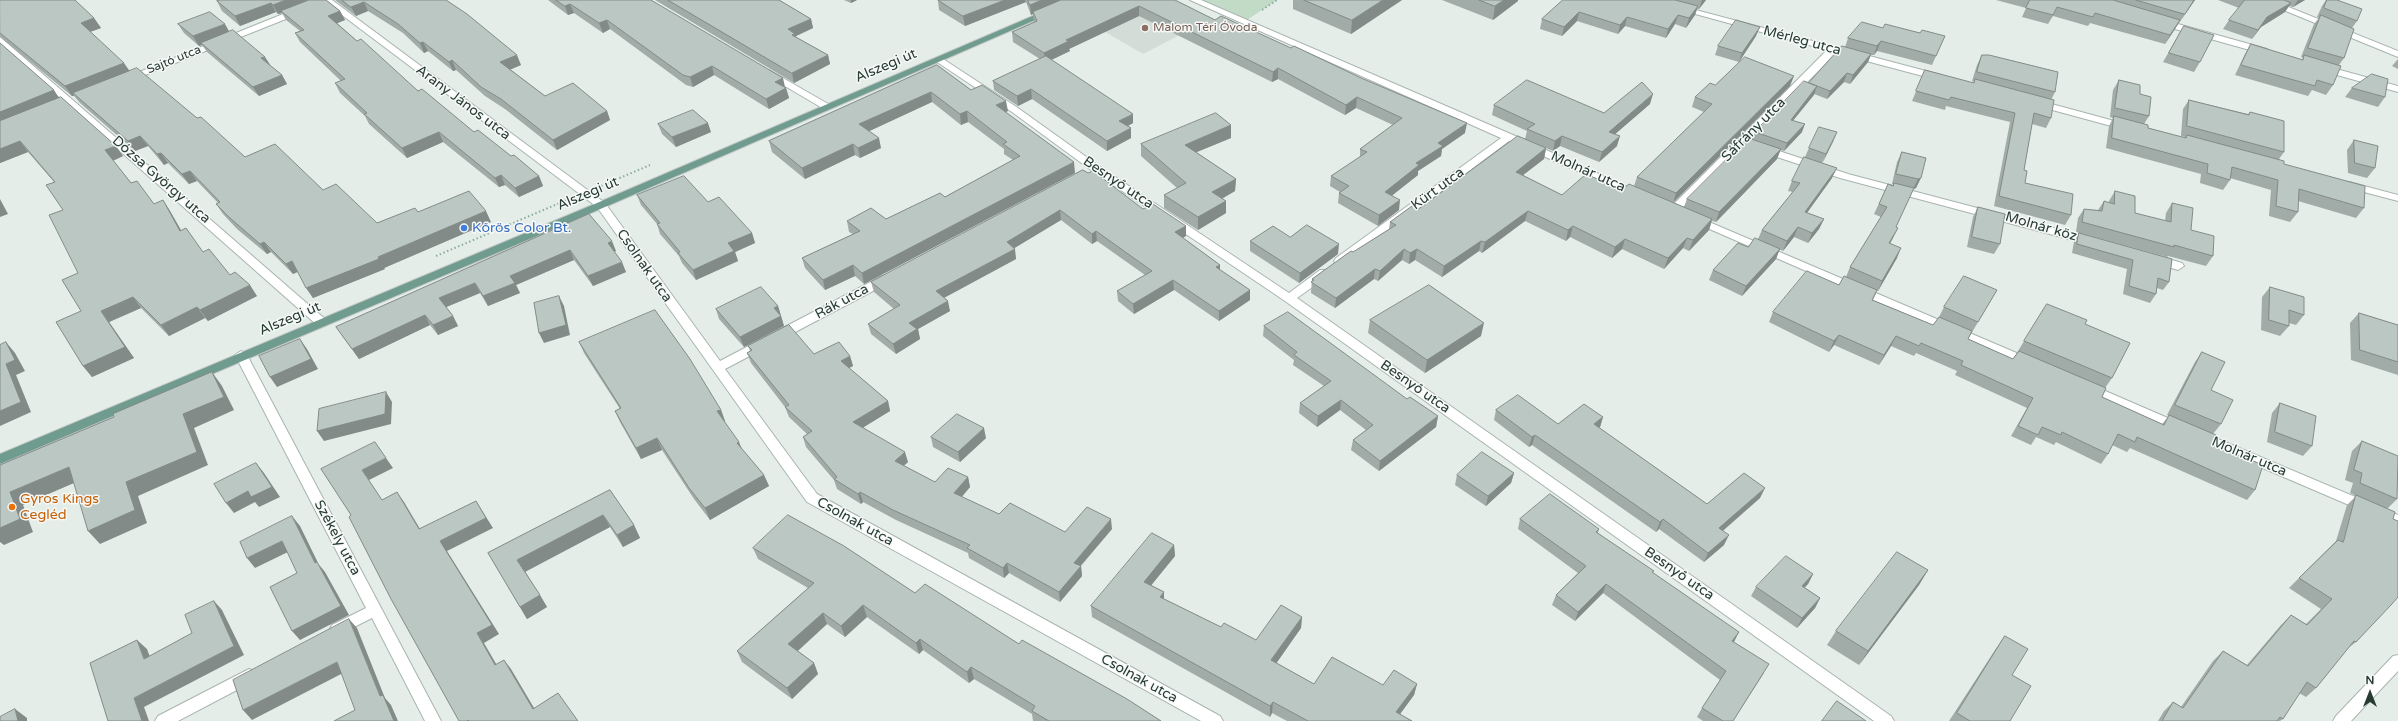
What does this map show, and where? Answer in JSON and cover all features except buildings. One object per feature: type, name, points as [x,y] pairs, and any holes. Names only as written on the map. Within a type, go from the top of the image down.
[{"type":"main road","name":"Alszegi út","points":[[0,459],[241,355],[601,205],[1077,0]]},
{"type":"street","name":"Molnár utca","points":[[1194,0],[1646,198]]},
{"type":"street","name":"Mérleg utca","points":[[1648,0],[1947,80]]},
{"type":"street","points":[[2264,0],[2398,54]]},
{"type":"street","name":"Arany János utca","points":[[324,1],[601,205]]},
{"type":"street","name":"Sajtó utca","points":[[114,84],[304,9]]},
{"type":"street","points":[[2150,19],[2270,53]]},
{"type":"street","name":"Dózsa György utca","points":[[0,40],[74,100],[321,322]]},
{"type":"street","name":"Sáfrány utca","points":[[1674,210],[1833,50]]},
{"type":"street","name":"Besnyő utca","points":[[940,60],[1016,110],[1095,168],[1289,298],[1886,721]]},
{"type":"street","points":[[2315,66],[2398,89]]},
{"type":"street","points":[[759,67],[826,107]]},
{"type":"street","points":[[57,107],[74,100]]},
{"type":"street","points":[[2024,100],[2138,130]]},
{"type":"street","name":"Kürt utca","points":[[1289,298],[1509,138]]},
{"type":"street","name":"Molnár köz","points":[[1742,142],[1844,176],[2012,219],[2103,245]]},
{"type":"street","points":[[1081,176],[1095,168]]},
{"type":"street","points":[[2337,182],[2398,198]]},
{"type":"street","points":[[1660,204],[2040,367]]},
{"type":"street","name":"Csolnak utca","points":[[601,205],[812,498],[1215,721]]},
{"type":"street","points":[[2140,255],[2178,266]]},
{"type":"street","name":"Rák utca","points":[[717,368],[899,272]]},
{"type":"street","name":"Székely utca","points":[[241,355],[433,721]]},
{"type":"street","name":"Molnár utca","points":[[2076,383],[2398,521]]},
{"type":"street","points":[[325,636],[375,610]]},
{"type":"street","points":[[2341,721],[2398,661]]},
{"type":"street","points":[[163,721],[262,669]]},
{"type":"path","points":[[1269,0],[1273,2]]},
{"type":"path","points":[[1262,10],[1277,0]]},
{"type":"shaded area","name":"Malom Téri Óvoda","points":[[1107,0],[1203,23],[1143,54],[1076,15]]},
{"type":"green space","points":[[1201,0],[1277,0],[1247,20]]},
{"type":"place","name":"Malom Téri Óvoda","points":[[1145,28]]},
{"type":"place","name":"Kőrös Color Bt.","points":[[464,228]]},
{"type":"place","name":"Gyros Kings Cegléd","points":[[12,507]]}]
